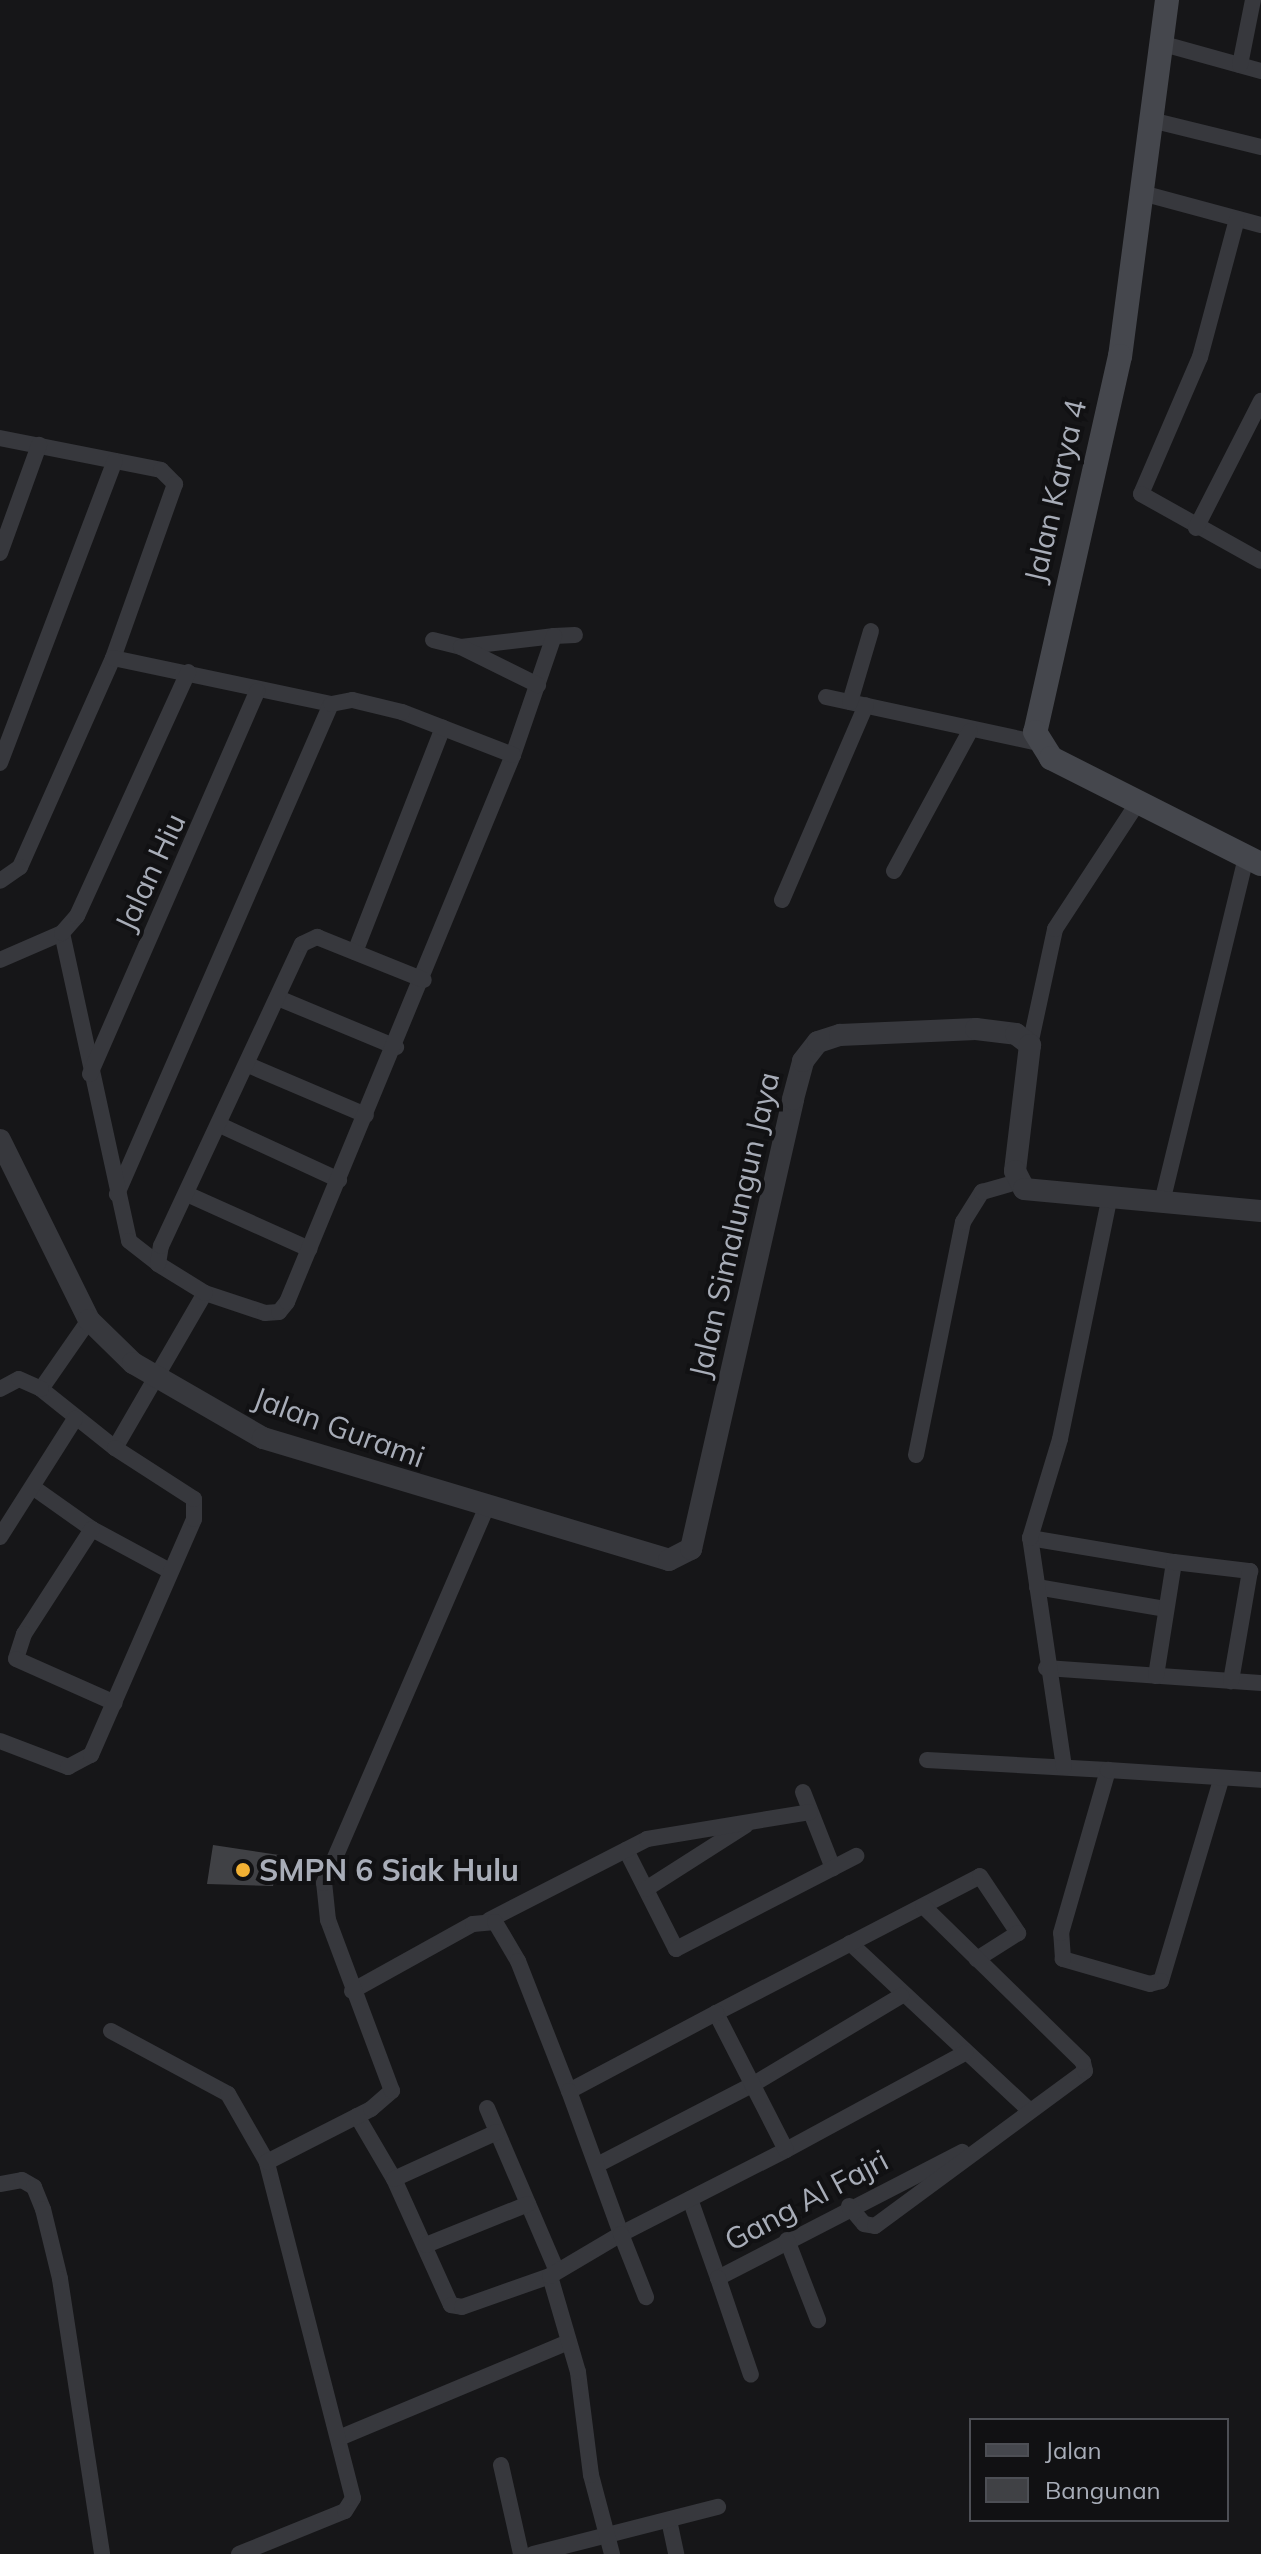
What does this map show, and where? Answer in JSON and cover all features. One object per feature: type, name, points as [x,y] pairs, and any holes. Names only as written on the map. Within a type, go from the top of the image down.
[{"type":"main road","name":"Jalan Karya 4","points":[[1038,743],[1037,711],[1120,356],[1167,0]]},
{"type":"main road","points":[[1038,743],[1051,758],[1254,860]]},
{"type":"street","points":[[1240,65],[1253,0]]},
{"type":"street","points":[[1160,43],[1261,71]]},
{"type":"street","points":[[1151,120],[1261,147]]},
{"type":"street","points":[[1142,193],[1261,225]]},
{"type":"street","points":[[1237,219],[1200,357],[1141,494],[1196,528],[1261,561]]},
{"type":"street","points":[[1196,528],[1261,401]]},
{"type":"street","points":[[0,438],[161,470],[175,484],[113,658],[20,867],[0,881]]},
{"type":"street","points":[[0,553],[39,445]]},
{"type":"street","points":[[0,763],[115,461]]},
{"type":"street","points":[[782,900],[858,703],[871,631]]},
{"type":"street","points":[[461,647],[575,635]]},
{"type":"street","points":[[62,933],[90,1074],[129,1241],[158,1264],[205,1293],[279,1312],[424,980],[513,755],[554,636]]},
{"type":"street","points":[[433,640],[461,647],[538,685]]},
{"type":"street","points":[[113,658],[188,672],[257,691],[331,704],[352,700],[443,728],[513,755]]},
{"type":"street","points":[[0,960],[62,933],[77,916],[188,672]]},
{"type":"street","name":"Jalan Hiu","points":[[90,1074],[257,691]]},
{"type":"street","points":[[826,697],[970,731],[1038,743]]},
{"type":"street","points":[[117,1194],[331,704]]},
{"type":"street","points":[[355,952],[443,728]]},
{"type":"street","points":[[894,871],[970,731]]},
{"type":"street","points":[[1016,1182],[1030,1045],[1055,929],[1138,802]]},
{"type":"street","points":[[1163,1198],[1254,860]]},
{"type":"street","points":[[158,1264],[278,998],[308,939],[355,952],[424,980]]},
{"type":"street","points":[[278,998],[396,1047]]},
{"type":"street","name":"Jalan Simalungun Jaya","points":[[691,1549],[809,1049],[840,1035],[976,1029],[1016,1034],[1030,1045]]},
{"type":"street","points":[[248,1065],[366,1115]]},
{"type":"street","points":[[222,1126],[339,1180]]},
{"type":"street","name":"Jalan Gurami","points":[[0,1140],[89,1320],[159,1378],[263,1438],[486,1508],[669,1560],[691,1549]]},
{"type":"street","points":[[1016,1182],[1024,1189],[1163,1198],[1261,1211]]},
{"type":"street","points":[[916,1455],[963,1222],[982,1192],[1016,1182]]},
{"type":"street","points":[[189,1195],[309,1249]]},
{"type":"street","points":[[1064,1767],[1046,1668],[1030,1538],[1060,1439],[1110,1195]]},
{"type":"street","points":[[115,1448],[159,1378],[205,1293]]},
{"type":"street","points":[[41,1389],[89,1320]]},
{"type":"street","points":[[0,1741],[68,1767],[82,1763],[115,1703],[194,1519],[194,1499],[115,1448],[41,1389],[19,1379],[2,1383]]},
{"type":"street","points":[[0,1537],[34,1488],[75,1419]]},
{"type":"street","points":[[34,1488],[92,1529],[170,1571]]},
{"type":"street","points":[[267,2162],[385,2101],[393,2085],[352,1991],[328,1920],[324,1883],[486,1508]]},
{"type":"street","points":[[92,1529],[24,1634],[16,1659],[115,1703]]},
{"type":"street","points":[[1030,1538],[1250,1571],[1231,1681]]},
{"type":"street","points":[[1156,1676],[1174,1562]]},
{"type":"street","points":[[1037,1587],[1166,1609]]},
{"type":"street","points":[[1046,1668],[1261,1683]]},
{"type":"street","points":[[927,1760],[1261,1780]]},
{"type":"street","points":[[1108,1770],[1060,1954],[1150,1984],[1164,1977],[1221,1780]]},
{"type":"street","points":[[803,1792],[833,1868]]},
{"type":"street","points":[[352,1991],[647,1839],[810,1812]]},
{"type":"street","points":[[646,1889],[752,1821]]},
{"type":"street","points":[[626,1850],[676,1949],[856,1856]]},
{"type":"street","points":[[569,2091],[980,1876],[1018,1933],[977,1959]]},
{"type":"street","points":[[849,2206],[864,2224],[875,2226],[1030,2111],[1078,2080],[1083,2062],[923,1906]]},
{"type":"street","points":[[489,1920],[518,1961],[646,2297]]},
{"type":"street","points":[[850,1943],[901,1996],[1030,2111]]},
{"type":"street","points":[[597,2165],[752,2085],[901,1996]]},
{"type":"street","name":"Gang Al Fajri","points":[[426,2245],[443,2295],[455,2309],[554,2274],[621,2234],[786,2150],[716,2013]]},
{"type":"street","points":[[111,2031],[228,2094],[267,2162],[339,2438],[350,2504],[258,2551],[239,2554]]},
{"type":"street","points":[[786,2150],[965,2053]]},
{"type":"street","points":[[487,2108],[554,2274],[612,2554]]},
{"type":"street","points":[[357,2116],[394,2179],[426,2245],[528,2204]]},
{"type":"street","points":[[394,2179],[497,2132]]},
{"type":"street","name":"Gang Al Fajri","points":[[690,2199],[718,2278],[849,2206],[995,2137]]},
{"type":"street","points":[[0,2184],[22,2180],[34,2187],[43,2209],[60,2279],[102,2554]]},
{"type":"street","points":[[787,2240],[818,2320]]},
{"type":"street","points":[[718,2278],[751,2375]]},
{"type":"street","points":[[339,2438],[569,2342]]},
{"type":"street","points":[[501,2465],[521,2554]]},
{"type":"street","points":[[533,2554],[718,2507]]},
{"type":"street","points":[[669,2520],[676,2554]]},
{"type":"building","name":"SMPN 6 Siak Hulu","points":[[213,1845],[279,1855],[273,1886],[207,1884]]},
{"type":"place","name":"SMPN 6 Siak Hulu","points":[[243,1870]]}]
